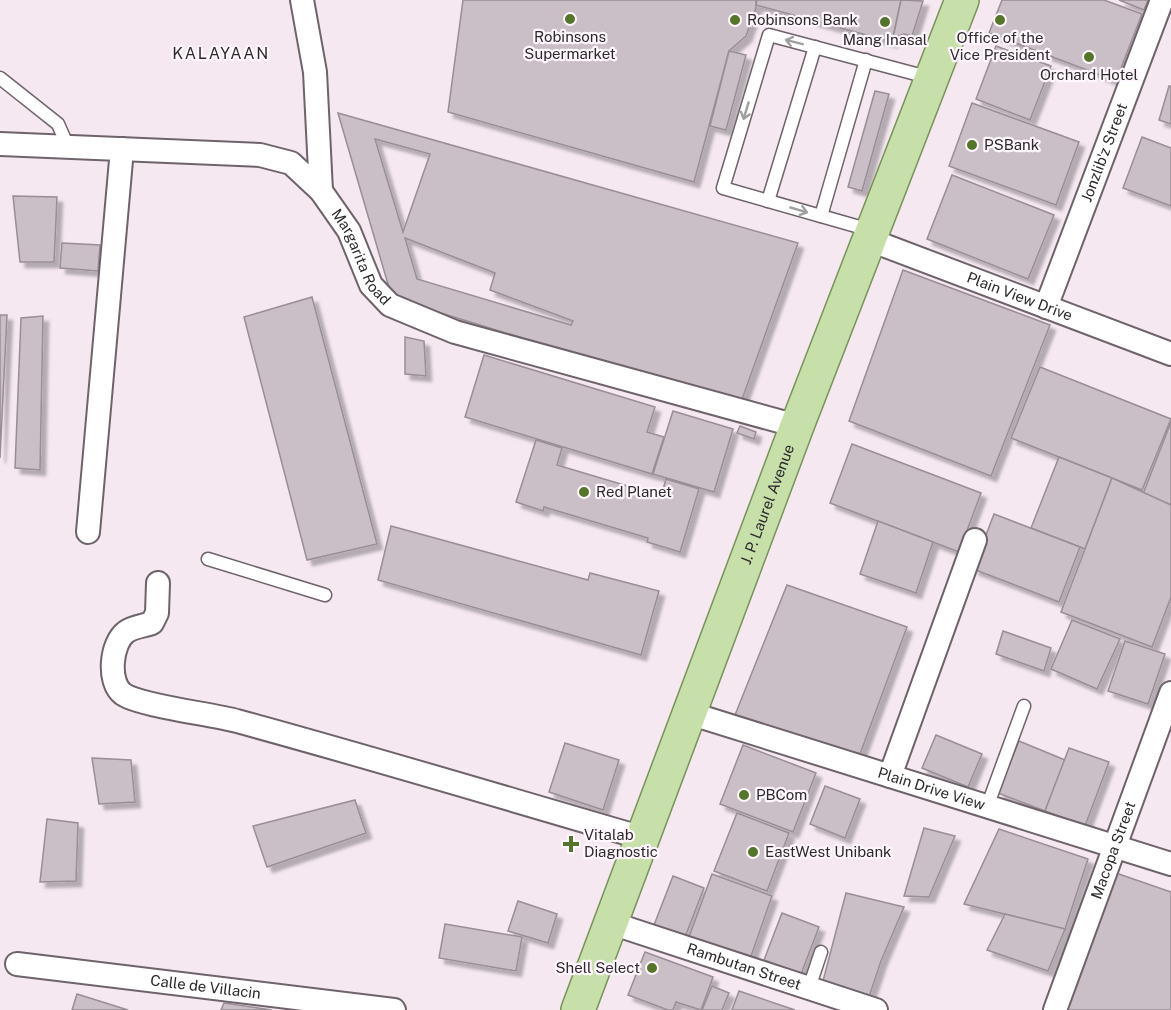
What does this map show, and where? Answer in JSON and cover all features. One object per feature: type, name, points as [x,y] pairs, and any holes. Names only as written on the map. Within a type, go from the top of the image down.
[{"type":"main road","name":"J. P. Laurel Avenue","points":[[578,1010],[797,426],[962,0]]},
{"type":"street","points":[[302,0],[315,72],[321,191]]},
{"type":"street","name":"Jonzlib'z Street","points":[[1046,307],[1162,0]]},
{"type":"street","name":"Margarita Road","points":[[0,144],[260,155],[291,163],[321,191],[349,231],[371,285],[390,305],[419,319],[455,332],[797,426]]},
{"type":"street","points":[[88,532],[122,149]]},
{"type":"street","name":"Plain View Drive","points":[[872,236],[1046,307],[1171,354]]},
{"type":"street","points":[[890,776],[975,540]]},
{"type":"street","points":[[158,583],[157,613],[152,623],[126,632],[117,644],[113,665],[114,682],[121,693],[134,699],[219,716],[291,736],[643,838]]},
{"type":"street","name":"Macopa Street","points":[[1054,1010],[1171,693]]},
{"type":"street","name":"Plain Drive View","points":[[689,713],[1171,864]]},
{"type":"street","name":"Rambutan Street","points":[[611,923],[876,1010]]},
{"type":"street","name":"Calle de Villacin","points":[[8,963],[394,1010]]},
{"type":"lane","points":[[872,236],[821,216],[723,188],[769,35],[932,78]]},
{"type":"lane","points":[[768,201],[815,47]]},
{"type":"lane","points":[[821,216],[866,60]]},
{"type":"lane","points":[[0,78],[58,124],[68,147]]},
{"type":"lane","points":[[208,559],[325,595]]},
{"type":"lane","points":[[987,807],[1024,706]]},
{"type":"lane","points":[[809,988],[821,952]]},
{"type":"building","points":[[463,0],[756,0],[756,8],[746,36],[729,51],[694,182],[448,112]]},
{"type":"building","points":[[757,0],[901,0],[892,42],[756,5]]},
{"type":"building","points":[[901,0],[923,1],[912,36],[904,34],[893,38]]},
{"type":"building","name":"Orchard Hotel","points":[[1002,0],[1104,0],[1142,14],[1116,81],[989,33]]},
{"type":"building","points":[[1119,0],[1148,0],[1144,10]]},
{"type":"building","points":[[996,46],[1051,66],[1030,120],[976,99]]},
{"type":"building","points":[[729,51],[746,55],[726,130],[710,126]]},
{"type":"building","points":[[1169,86],[1171,86],[1171,124],[1159,120]]},
{"type":"building","points":[[875,91],[889,94],[862,191],[848,187]]},
{"type":"building","points":[[972,103],[1079,142],[1056,205],[949,166]]},
{"type":"building","points":[[338,113],[798,243],[740,405],[392,298]],"holes":[[[375,139],[430,154],[403,232]],[[405,238],[495,273],[490,290],[573,321],[571,325],[417,279]]]},
{"type":"building","points":[[1142,137],[1171,148],[1171,206],[1123,188]]},
{"type":"building","points":[[952,175],[1054,215],[1028,279],[927,239]]},
{"type":"building","points":[[13,196],[57,197],[54,262],[20,262]]},
{"type":"building","points":[[62,243],[100,245],[98,271],[60,268]]},
{"type":"building","points":[[903,270],[1050,325],[991,476],[849,421]]},
{"type":"building","points":[[312,297],[377,544],[307,560],[244,317]]},
{"type":"building","points":[[0,315],[7,315],[0,458]]},
{"type":"building","points":[[43,316],[40,470],[15,468],[21,318]]},
{"type":"building","points":[[405,337],[424,341],[426,376],[405,374]]},
{"type":"building","points":[[484,355],[655,407],[647,432],[664,437],[652,474],[465,417]]},
{"type":"building","points":[[1040,367],[1171,419],[1142,490],[1011,438]]},
{"type":"building","points":[[673,411],[733,429],[714,492],[653,474]]},
{"type":"building","points":[[1171,422],[1171,505],[1143,494]]},
{"type":"building","points":[[740,426],[756,432],[754,439],[737,433]]},
{"type":"building","name":"Red Planet","points":[[536,440],[562,448],[557,465],[661,496],[666,479],[699,489],[680,552],[647,542],[648,538],[544,507],[543,511],[516,502]]},
{"type":"building","points":[[852,444],[981,493],[959,552],[830,503]]},
{"type":"building","points":[[1059,457],[1112,478],[1085,549],[1031,528]]},
{"type":"building","points":[[1112,478],[1171,505],[1171,597],[1152,647],[1061,612]]},
{"type":"building","points":[[994,514],[1080,547],[1059,602],[973,569]]},
{"type":"building","points":[[878,521],[933,542],[916,593],[860,574]]},
{"type":"building","points":[[391,526],[588,580],[590,573],[659,591],[641,655],[378,580]]},
{"type":"building","points":[[787,585],[907,627],[860,754],[735,715]]},
{"type":"building","points":[[1072,620],[1120,639],[1097,689],[1051,669]]},
{"type":"building","points":[[1003,631],[1051,648],[1044,671],[996,654]]},
{"type":"building","points":[[1125,641],[1165,654],[1148,704],[1108,691]]},
{"type":"building","points":[[936,735],[982,754],[968,787],[922,768]]},
{"type":"building","points":[[1019,741],[1065,760],[1045,811],[998,793]]},
{"type":"building","points":[[565,743],[619,760],[603,810],[549,792]]},
{"type":"building","points":[[743,745],[816,773],[793,832],[720,804]]},
{"type":"building","points":[[1069,748],[1109,762],[1085,826],[1045,811]]},
{"type":"building","points":[[92,758],[131,760],[135,802],[99,804]]},
{"type":"building","points":[[825,786],[860,799],[845,838],[810,824]]},
{"type":"building","points":[[355,800],[366,833],[267,867],[253,826]]},
{"type":"building","points":[[737,813],[789,833],[767,891],[714,871]]},
{"type":"building","points":[[47,819],[78,823],[76,881],[40,882]]},
{"type":"building","points":[[924,828],[955,836],[929,897],[904,896]]},
{"type":"building","points":[[999,829],[1088,859],[1065,929],[964,904]]},
{"type":"building","points":[[1116,873],[1171,892],[1171,1010],[1067,1010]]},
{"type":"building","points":[[712,874],[772,896],[750,959],[689,937]]},
{"type":"building","points":[[673,876],[704,888],[685,937],[654,925]]},
{"type":"building","points":[[846,893],[904,907],[881,961],[869,997],[823,981]]},
{"type":"building","points":[[518,901],[557,914],[548,943],[508,931]]},
{"type":"building","points":[[782,913],[819,927],[801,974],[764,960]]},
{"type":"building","points":[[1005,914],[1065,929],[1048,971],[987,950]]},
{"type":"building","points":[[445,924],[522,937],[516,971],[439,958]]},
{"type":"building","points":[[645,952],[713,977],[701,1010],[676,1002],[673,1010],[668,1010],[628,995]]},
{"type":"building","points":[[712,986],[729,993],[722,1010],[702,1010]]},
{"type":"building","points":[[739,991],[795,1010],[732,1010]]},
{"type":"building","points":[[77,994],[128,1010],[72,1010]]},
{"type":"building","points":[[224,1003],[272,1010],[221,1010]]},
{"type":"place","name":"Robinsons Supermarket","points":[[570,19]]},
{"type":"place","name":"Robinsons Bank","points":[[735,20]]},
{"type":"place","name":"Office of the Vice President","points":[[1000,20]]},
{"type":"place","name":"Mang Inasal","points":[[885,22]]},
{"type":"place","name":"Orchard Hotel","points":[[1089,57]]},
{"type":"place","name":"PSBank","points":[[972,145]]},
{"type":"place","name":"Red Planet","points":[[584,492]]},
{"type":"place","name":"PBCom","points":[[744,795]]},
{"type":"place","name":"Vitalab Diagnostic","points":[[571,844]]},
{"type":"place","name":"EastWest Unibank","points":[[753,852]]},
{"type":"place","name":"Shell Select","points":[[652,968]]},
{"type":"district","name":"KALAYAAN","points":[[221,53]]}]
